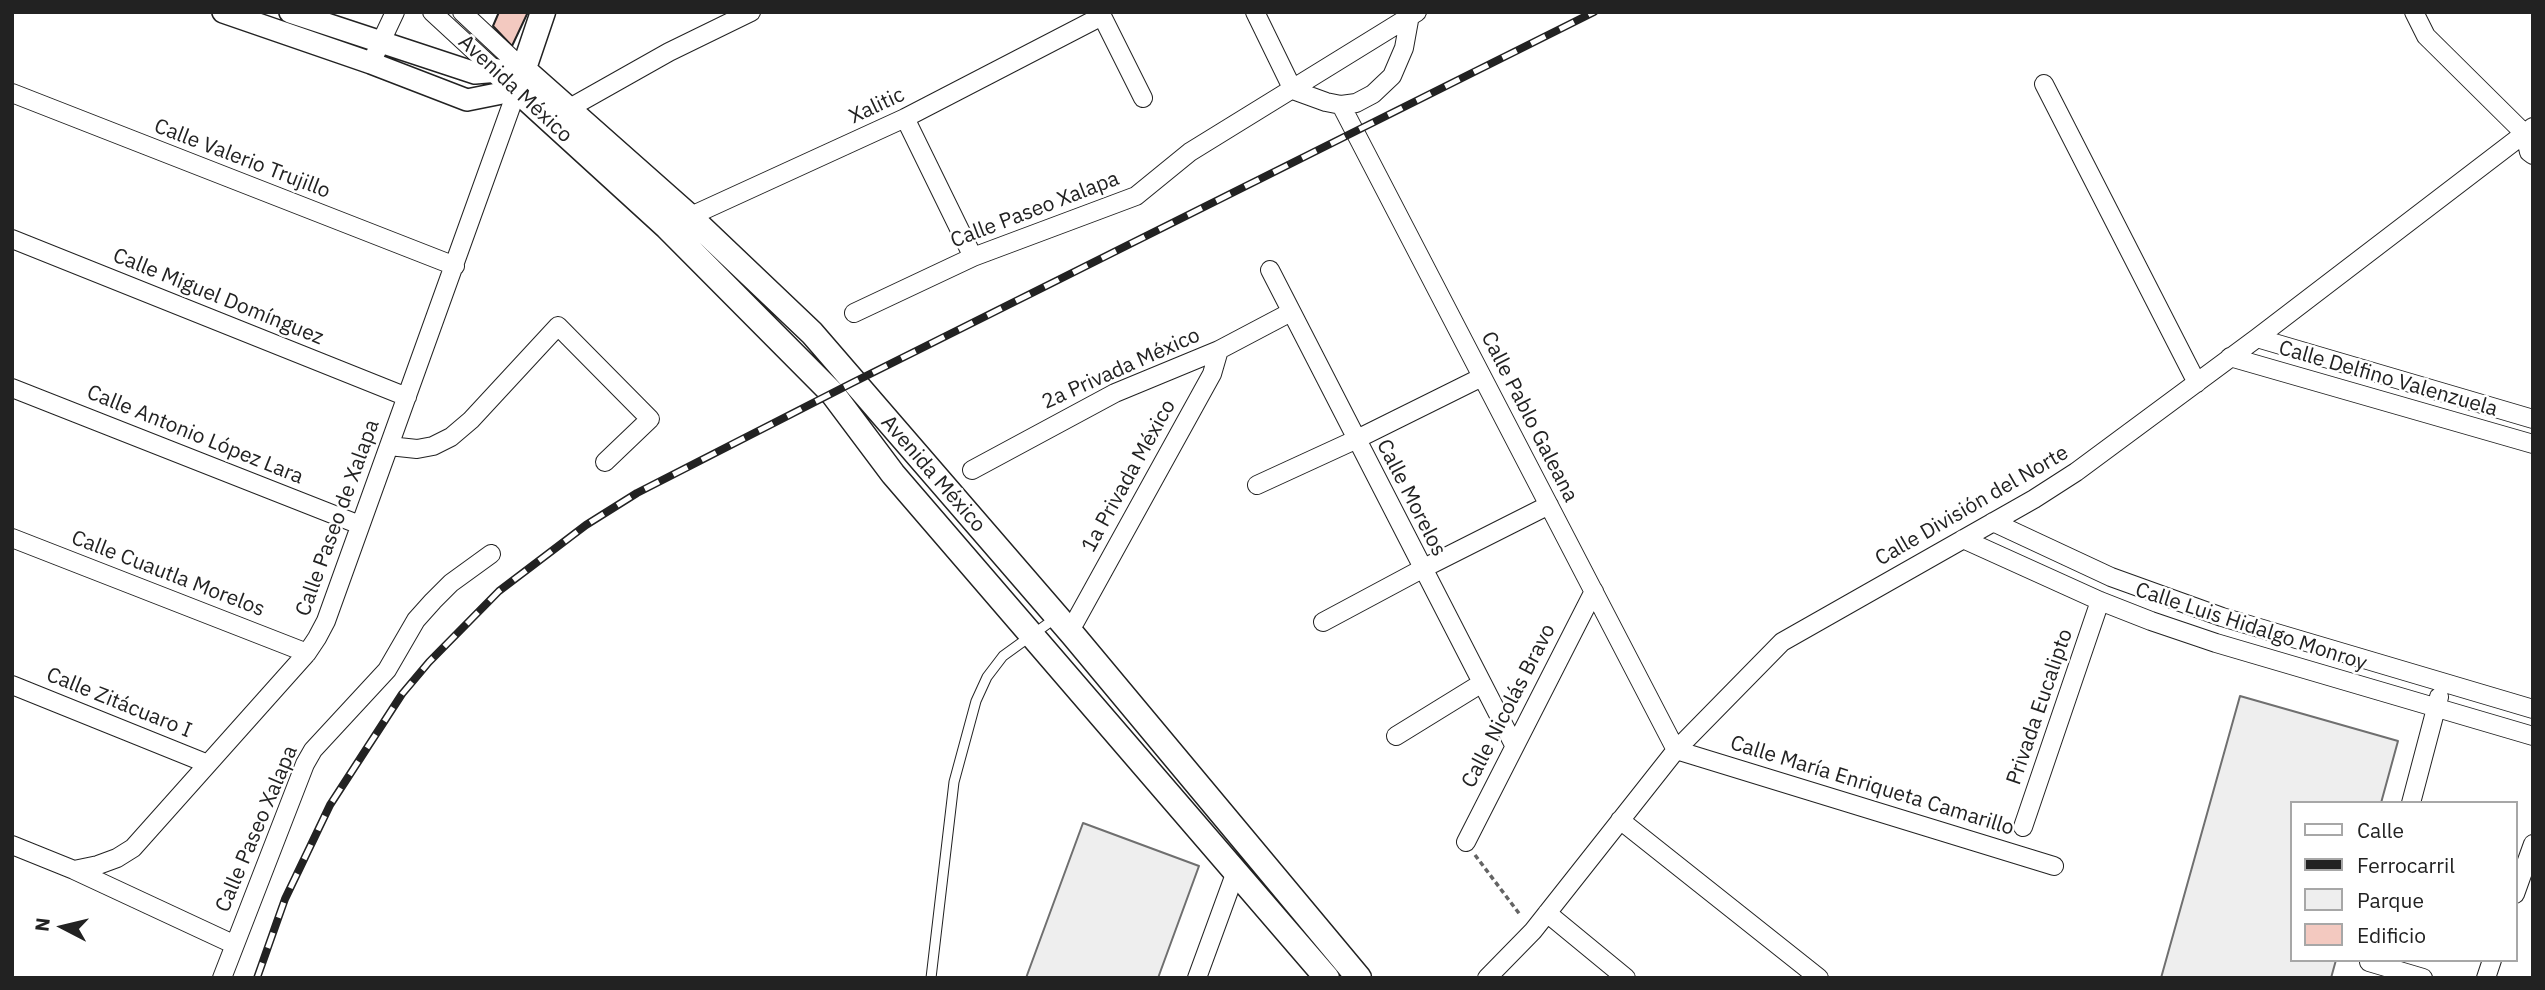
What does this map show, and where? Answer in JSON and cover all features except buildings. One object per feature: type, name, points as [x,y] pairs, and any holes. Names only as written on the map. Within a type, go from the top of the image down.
[{"type":"main road","points":[[520,79],[543,12]]},
{"type":"main road","name":"Avenida México","points":[[496,71],[520,79],[678,222],[812,333],[852,383],[1066,620],[1354,976]]},
{"type":"main road","name":"Avenida México","points":[[678,222],[833,394],[893,474],[1327,978]]},
{"type":"main road","points":[[893,474],[919,456]]},
{"type":"street","points":[[223,12],[371,63],[467,100],[520,79]]},
{"type":"street","points":[[290,12],[475,73],[496,71]]},
{"type":"street","points":[[371,63],[395,12]]},
{"type":"street","name":"Avenida México","points":[[432,12],[496,71]]},
{"type":"street","name":"Avenida México","points":[[462,12],[520,79]]},
{"type":"street","points":[[558,115],[669,52],[751,12]]},
{"type":"street","points":[[1255,12],[1293,90],[1341,106]]},
{"type":"street","points":[[2414,12],[2426,36],[2530,132],[2529,152],[2533,155]]},
{"type":"street","name":"Calle Paseo Xalapa","points":[[854,313],[973,257],[1136,196],[1190,152],[1293,90],[1411,13]]},
{"type":"street","name":"Calle Paseo Xalapa","points":[[1341,106],[1356,103],[1373,94],[1392,76],[1405,48],[1411,13]]},
{"type":"street","points":[[1101,14],[1143,98]]},
{"type":"street","name":"Xalitic","points":[[678,222],[905,118],[1101,14]]},
{"type":"street","name":"Calle Paseo de Xalapa","points":[[74,870],[107,861],[133,848],[307,653],[326,621],[520,79]]},
{"type":"street","points":[[2044,85],[2197,383]]},
{"type":"street","name":"Calle Valerio Trujillo","points":[[12,93],[455,266]]},
{"type":"street","name":"Calle Pablo Galeana","points":[[1341,106],[1676,750]]},
{"type":"street","points":[[905,118],[973,257]]},
{"type":"street","name":"Calle División del Norte","points":[[1487,978],[1533,932],[1676,750],[1782,642],[2076,472],[2530,132]]},
{"type":"street","name":"Calle Miguel Domínguez","points":[[12,239],[407,397]]},
{"type":"street","name":"Calle Morelos","points":[[1270,270],[1514,745]]},
{"type":"street","name":"2a Privada México","points":[[972,470],[1115,393],[1219,350],[1291,312]]},
{"type":"street","points":[[389,446],[417,449],[433,446],[451,436],[471,421],[558,326],[650,419],[605,462]]},
{"type":"street","name":"Calle Delfino Valenzuela","points":[[2257,338],[2526,417]]},
{"type":"street","name":"1a Privada México","points":[[1066,620],[1212,374],[1219,350]]},
{"type":"street","name":"Calle Delfino Valenzuela","points":[[2230,358],[2533,444]]},
{"type":"street","points":[[1257,485],[1482,377]]},
{"type":"street","name":"Calle Antonio López Lara","points":[[12,388],[360,525]]},
{"type":"street","points":[[2512,438],[2526,417]]},
{"type":"street","points":[[1323,622],[1549,505]]},
{"type":"street","name":"Calle Luis Hidalgo Monroy","points":[[1993,522],[2111,577],[2159,594],[2270,632],[2533,709]]},
{"type":"street","name":"Calle Cuautla Morelos","points":[[12,538],[307,653]]},
{"type":"street","name":"Calle Luis Hidalgo Monroy","points":[[1963,539],[2100,601],[2216,643],[2533,736]]},
{"type":"street","name":"Calle Paseo Xalapa","points":[[222,978],[233,944],[313,750],[387,670],[416,620],[433,601],[451,583],[491,554]]},
{"type":"street","name":"Calle Nicolás Bravo","points":[[1466,842],[1594,591]]},
{"type":"street","name":"Privada Eucalipto","points":[[2023,827],[2100,601]]},
{"type":"street","points":[[1396,736],[1482,683]]},
{"type":"street","points":[[2412,801],[2443,683]]},
{"type":"street","name":"Calle Zitácuaro I","points":[[12,685],[208,764]]},
{"type":"street","name":"Calle María Enriqueta Camarillo","points":[[1676,750],[2054,866]]},
{"type":"street","points":[[1620,820],[1819,978]]},
{"type":"street","points":[[2517,888],[2533,844]]},
{"type":"street","points":[[12,845],[74,870],[233,944]]},
{"type":"street","points":[[1197,978],[1235,874]]},
{"type":"street","points":[[1548,913],[1626,978]]},
{"type":"street","points":[[2368,967],[2424,978]]},
{"type":"lane","points":[[931,978],[954,782],[976,701],[986,677],[1003,656],[1031,636],[1066,620]]},
{"type":"path","points":[[1466,842],[1533,932]]},
{"type":"green space","points":[[2240,696],[2398,741],[2382,801],[2290,801],[2290,962],[2335,962],[2331,978],[2161,978]]},
{"type":"green space","points":[[1083,823],[1199,866],[1158,978],[1026,978]]},
{"type":"railway","points":[[257,978],[285,899],[330,805],[402,694],[429,662],[499,591],[586,525],[637,493],[852,383],[1594,12]]}]
